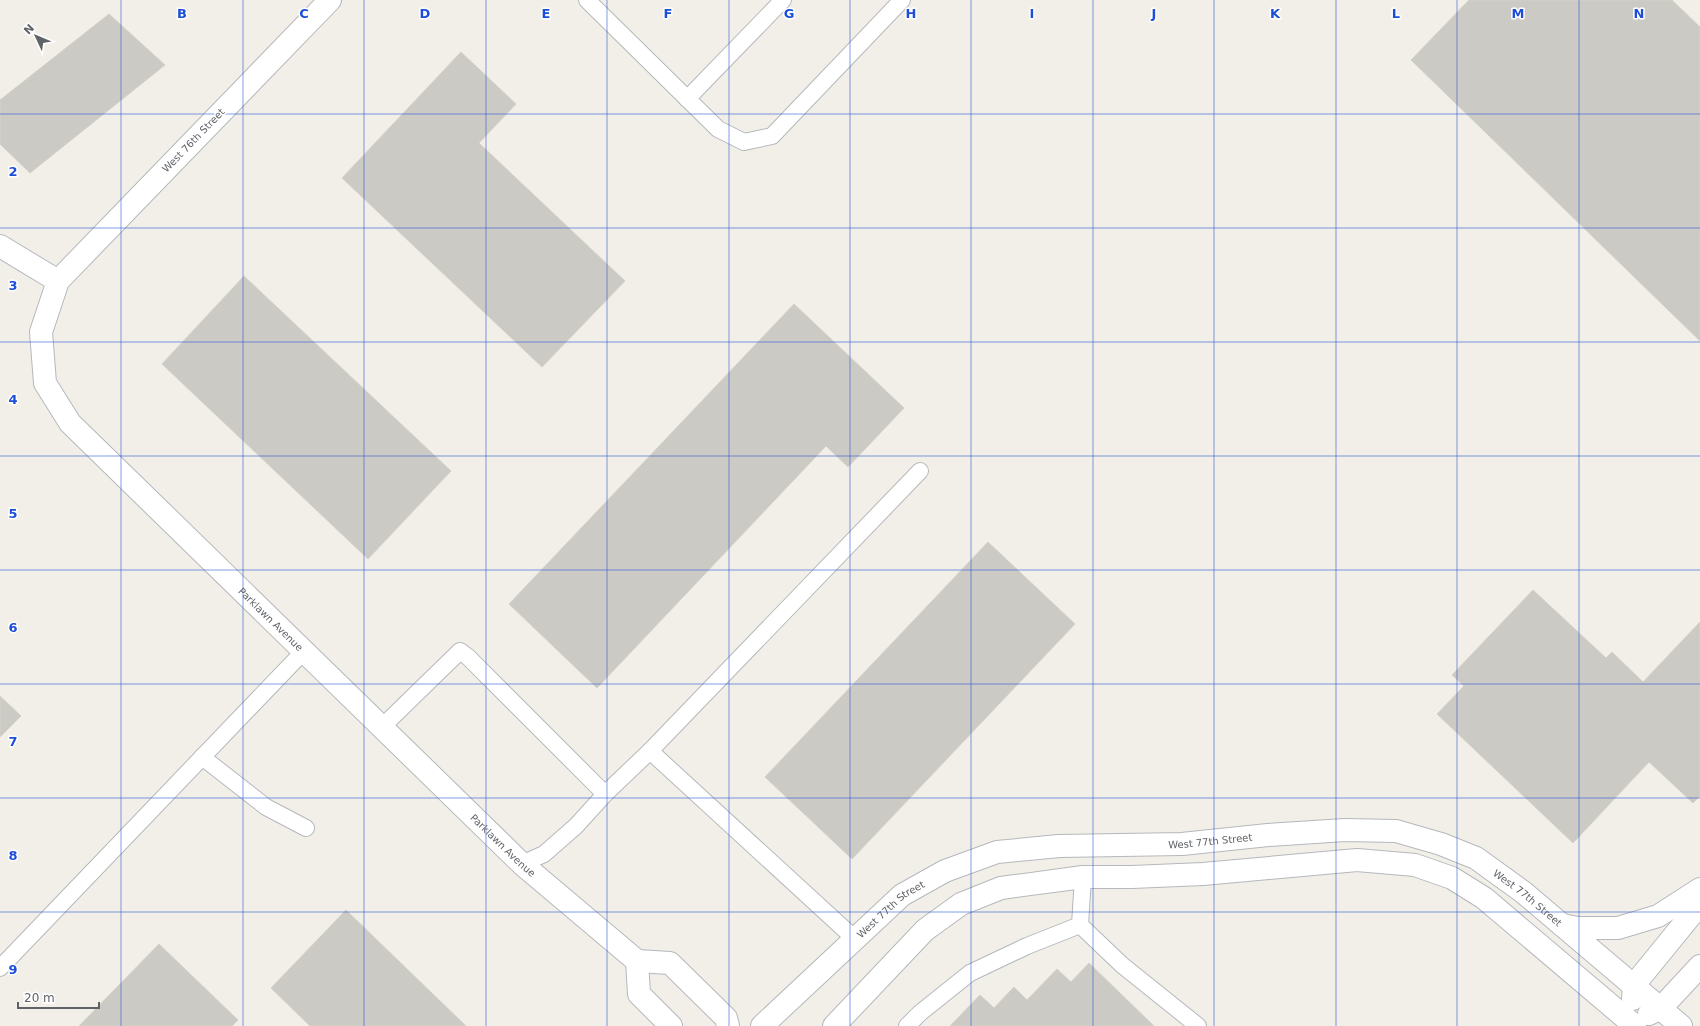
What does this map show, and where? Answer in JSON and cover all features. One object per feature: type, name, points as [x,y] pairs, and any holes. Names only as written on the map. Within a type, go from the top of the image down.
[{"type":"street","name":"West 76th Street","points":[[58,281],[330,0]]},
{"type":"street","points":[[0,246],[58,281]]},
{"type":"street","name":"Parklawn Avenue","points":[[58,281],[41,332],[45,383],[70,423],[522,864],[637,961]]},
{"type":"street","name":"West 77th Street","points":[[762,1026],[902,895],[945,871],[997,852],[1059,846],[1182,844],[1268,834],[1345,830],[1396,831],[1441,844],[1476,858],[1522,892],[1681,1026]]},
{"type":"street","points":[[834,1026],[925,930],[961,904],[1001,888],[1083,877],[1132,877],[1203,874],[1358,860],[1415,865],[1452,878],[1484,898],[1632,1025]]},
{"type":"street","points":[[1562,925],[1578,928],[1618,928],[1658,916],[1700,889]]},
{"type":"street","points":[[1632,1025],[1634,985],[1700,904]]},
{"type":"street","points":[[671,1026],[639,994],[637,961],[670,963],[726,1018],[728,1026]]},
{"type":"street","points":[[1632,1025],[1661,1008],[1700,966]]},
{"type":"lane","points":[[587,0],[718,129],[744,142],[772,136],[902,0]]},
{"type":"lane","points":[[687,99],[783,0]]},
{"type":"lane","points":[[522,864],[544,854],[576,826],[605,794],[650,751],[920,471]]},
{"type":"lane","points":[[0,968],[304,651]]},
{"type":"lane","points":[[382,727],[460,652],[468,657],[605,794]]},
{"type":"lane","points":[[650,751],[855,939]]},
{"type":"lane","points":[[202,757],[266,807],[306,828]]},
{"type":"lane","points":[[1083,877],[1080,925],[1122,965],[1198,1026]]},
{"type":"lane","points":[[907,1026],[920,1013],[970,973],[1027,946],[1080,925]]},
{"type":"building","points":[[1469,0],[1672,0],[1700,27],[1700,341],[1411,60]]},
{"type":"building","points":[[109,14],[165,65],[30,173],[0,144],[0,100]]},
{"type":"building","points":[[461,52],[516,104],[479,143],[625,281],[542,367],[342,178]]},
{"type":"building","points":[[244,276],[451,471],[368,559],[162,364]]},
{"type":"building","points":[[794,304],[904,408],[848,467],[826,446],[597,688],[509,604]]},
{"type":"building","points":[[988,542],[1075,624],[852,859],[765,777]]},
{"type":"building","points":[[1533,590],[1606,658],[1612,652],[1643,682],[1700,622],[1700,796],[1693,803],[1649,762],[1573,843],[1437,714],[1464,686],[1452,675]]},
{"type":"building","points":[[0,696],[21,716],[0,737]]},
{"type":"building","points":[[346,910],[466,1026],[310,1026],[271,988]]},
{"type":"building","points":[[159,944],[238,1020],[232,1026],[79,1026]]},
{"type":"building","points":[[1089,963],[1154,1026],[950,1026],[980,995],[994,1008],[1014,987],[1027,1000],[1057,969],[1071,982]]}]
